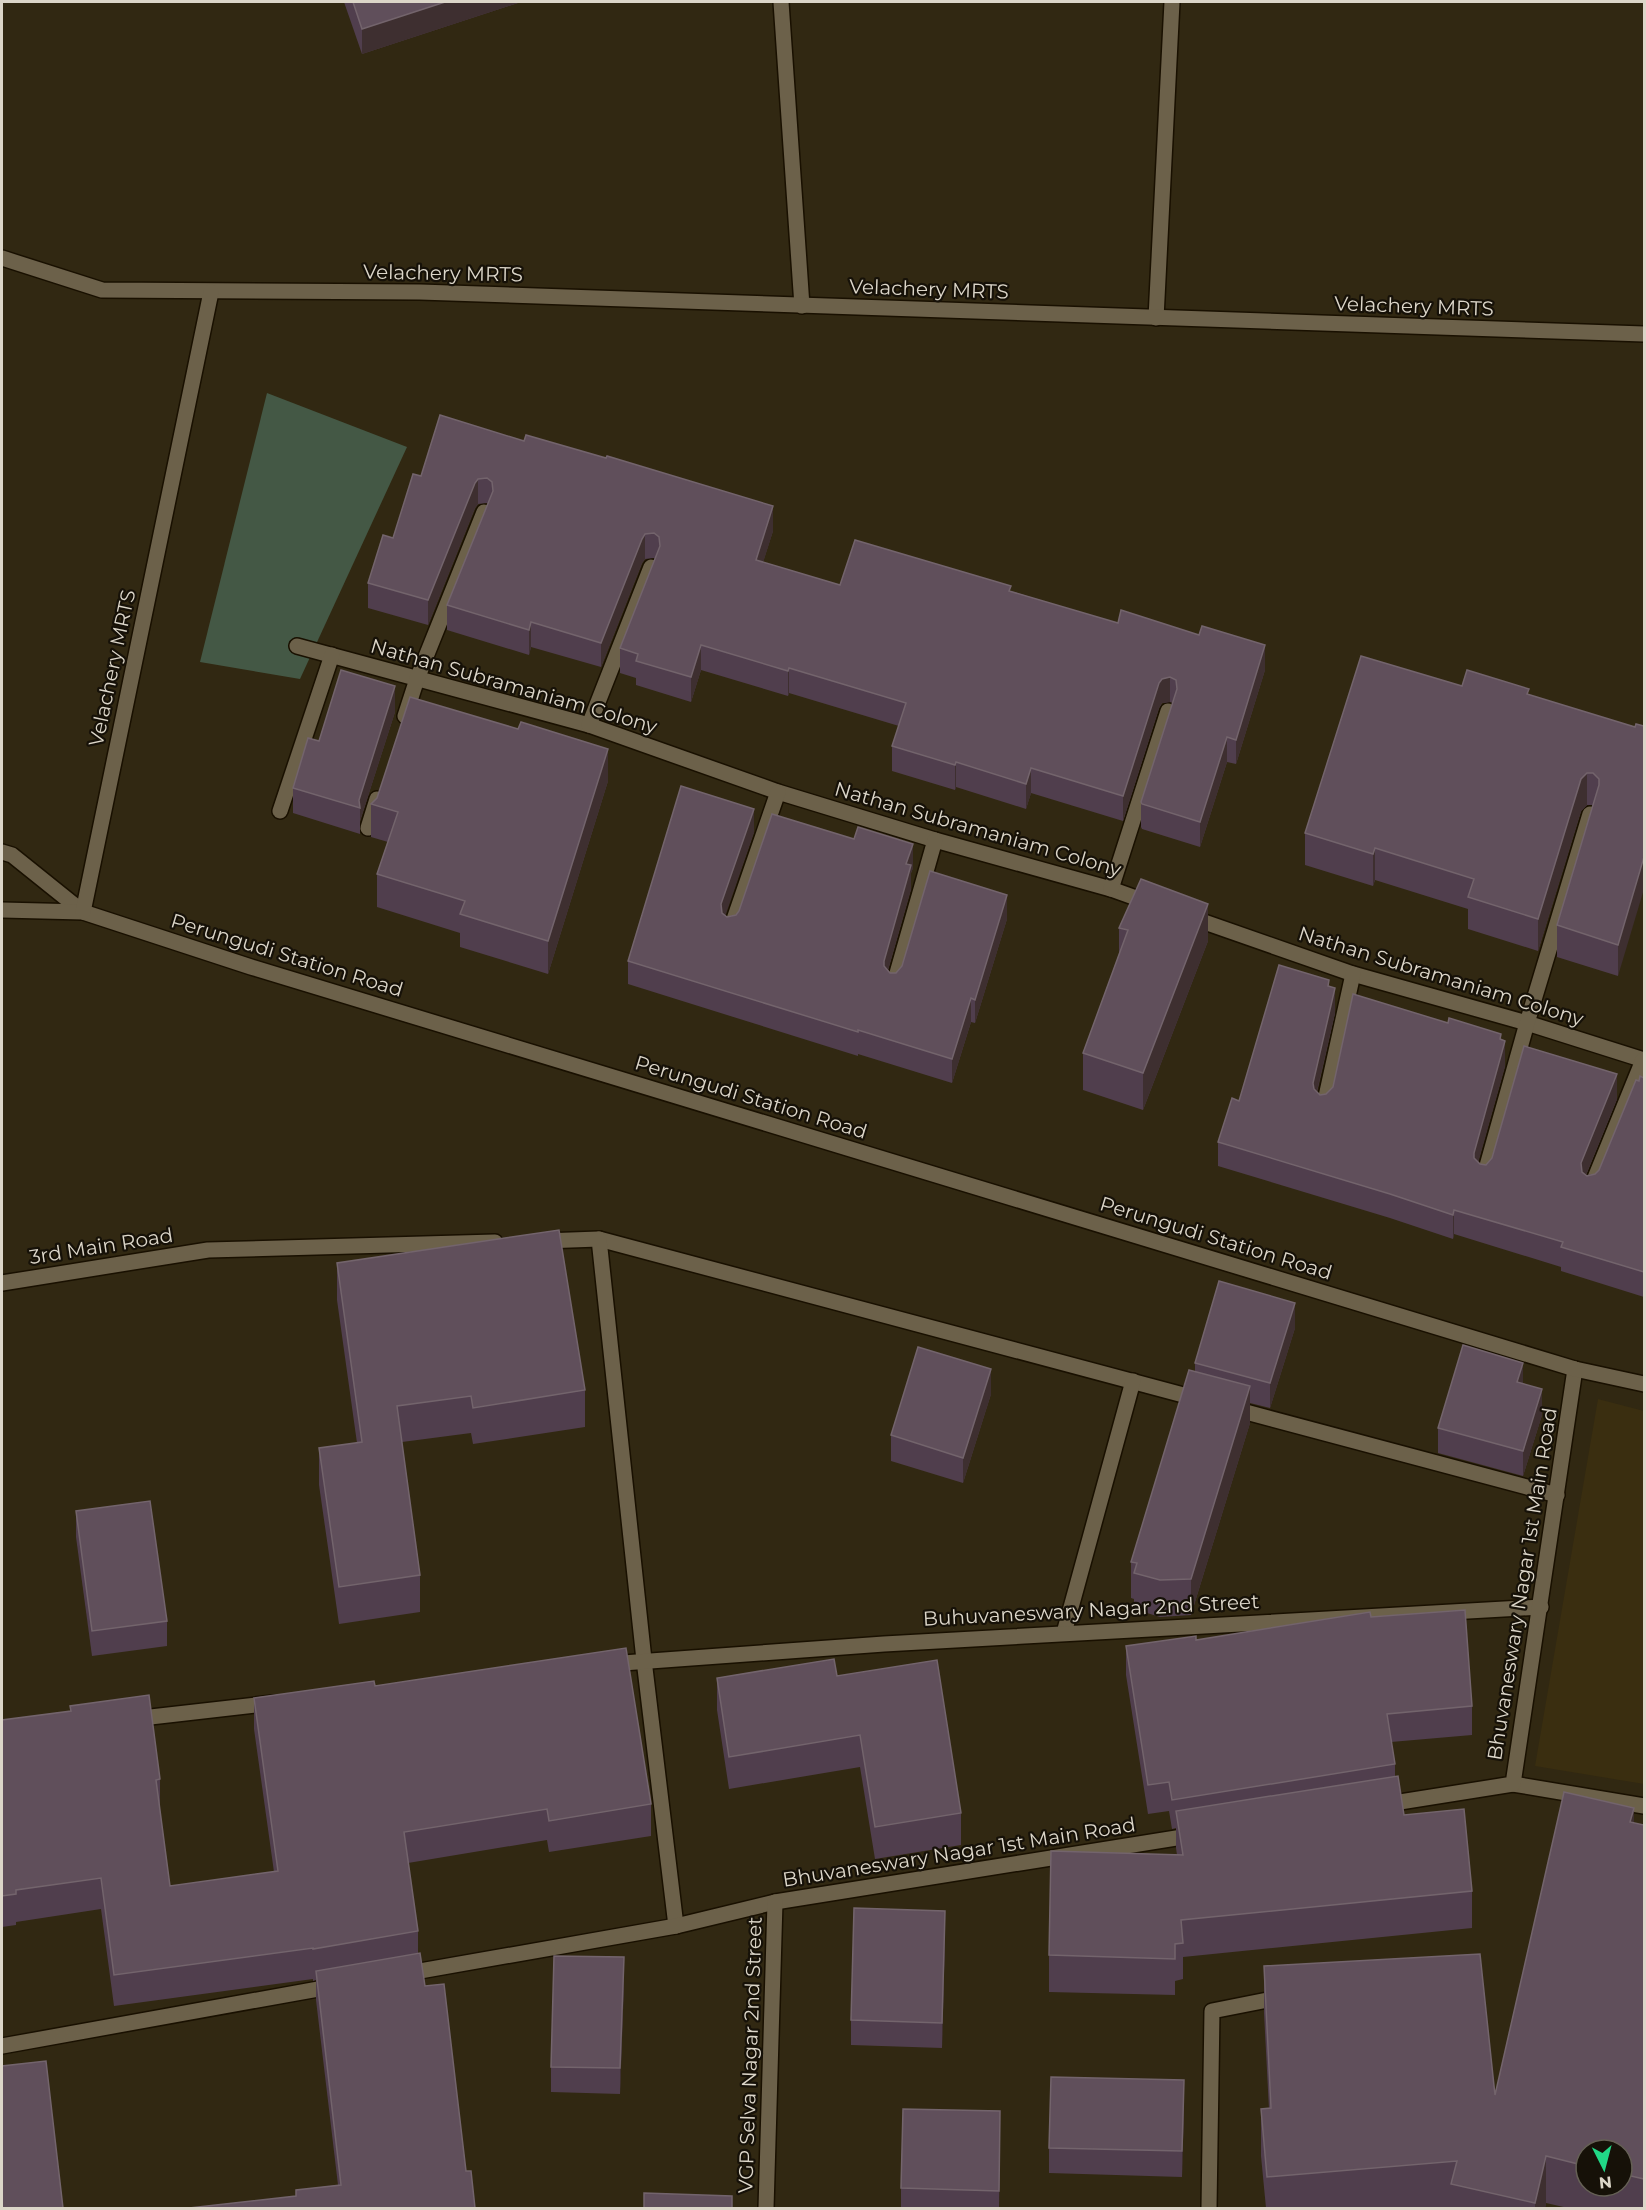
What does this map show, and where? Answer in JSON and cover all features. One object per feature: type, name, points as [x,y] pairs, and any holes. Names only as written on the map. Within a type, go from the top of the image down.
[{"type":"street","points":[[782,2],[802,306]]},
{"type":"street","points":[[1156,318],[1172,2]]},
{"type":"street","name":"Velachery MRTS","points":[[2,258],[102,290],[420,292],[1644,334]]},
{"type":"street","name":"Velachery MRTS","points":[[83,912],[211,292]]},
{"type":"street","points":[[400,732],[417,679],[484,512]]},
{"type":"street","points":[[589,725],[651,567]]},
{"type":"street","name":"Nathan Subramaniam Colony","points":[[297,646],[589,725],[778,792],[935,840],[1111,889],[1353,974],[1527,1023],[1644,1060]]},
{"type":"street","points":[[280,811],[332,655]]},
{"type":"street","points":[[1111,889],[1168,711]]},
{"type":"street","points":[[368,828],[382,785]]},
{"type":"street","points":[[730,931],[778,792]]},
{"type":"street","points":[[1483,1180],[1527,1023],[1590,814]]},
{"type":"street","points":[[893,987],[935,840]]},
{"type":"street","name":"Perungudi Station Road","points":[[2,852],[12,855],[83,912]]},
{"type":"street","name":"Perungudi Station Road","points":[[2,910],[83,912],[274,974],[1575,1369],[1644,1384]]},
{"type":"street","points":[[1323,1110],[1353,974]]},
{"type":"street","points":[[1590,1191],[1644,1060]]},
{"type":"street","points":[[599,1239],[644,1660],[676,1926]]},
{"type":"street","points":[[528,1241],[599,1239],[1557,1495]]},
{"type":"street","name":"3rd Main Road","points":[[2,1283],[208,1250],[504,1242]]},
{"type":"street","name":"Bhuvaneswary Nagar 1st Main Road","points":[[1361,1808],[1513,1784],[1575,1369]]},
{"type":"street","points":[[1064,1633],[1133,1382]]},
{"type":"street","name":"Buhuvaneswary Nagar 2nd Street","points":[[596,1665],[1064,1633],[1541,1607]]},
{"type":"street","points":[[120,1720],[287,1701]]},
{"type":"street","points":[[1513,1784],[1644,1806]]},
{"type":"street","name":"Bhuvaneswary Nagar 1st Main Road","points":[[385,1977],[676,1926],[775,1902],[1208,1833]]},
{"type":"street","name":"VGP Selva Nagar 2nd Street","points":[[766,2208],[775,1902]]},
{"type":"street","points":[[2,2046],[350,1984]]},
{"type":"street","points":[[1209,2208],[1212,2011],[1293,1995]]},
{"type":"shaded area","points":[[1598,1399],[1644,1411],[1644,1784],[1535,1766]]},
{"type":"green space","points":[[267,393],[407,447],[300,679],[200,662]]},
{"type":"building","points":[[353,2],[445,2],[362,29]]},
{"type":"building","points":[[440,415],[524,441],[526,435],[606,458],[607,456],[773,506],[756,560],[840,585],[855,540],[1011,586],[1009,591],[1118,623],[1121,610],[1199,635],[1202,626],[1265,645],[1236,740],[1227,737],[1200,822],[1141,802],[1177,689],[1176,680],[1170,677],[1162,679],[1159,683],[1123,796],[1031,768],[1026,784],[956,762],[955,765],[892,746],[906,703],[789,668],[788,671],[701,645],[691,677],[636,661],[638,654],[620,648],[660,546],[659,537],[654,533],[645,534],[642,539],[601,643],[531,622],[529,630],[447,605],[493,491],[492,482],[487,478],[478,479],[475,483],[428,600],[368,583],[383,535],[393,538],[413,474],[421,476]]},
{"type":"building","points":[[1361,656],[1462,686],[1467,670],[1529,689],[1527,694],[1635,727],[1636,724],[1644,726],[1644,857],[1618,945],[1557,925],[1599,785],[1599,779],[1593,773],[1587,773],[1581,779],[1538,919],[1468,897],[1474,879],[1375,848],[1373,854],[1305,833]]},
{"type":"building","points":[[341,670],[395,686],[359,800],[360,808],[293,788],[308,738],[319,741]]},
{"type":"building","points":[[410,697],[518,729],[521,722],[608,749],[548,941],[460,914],[465,901],[377,874],[398,812],[371,804],[377,798]]},
{"type":"building","points":[[681,786],[754,809],[721,904],[722,913],[727,917],[736,915],[739,911],[772,814],[854,839],[858,827],[913,844],[906,864],[911,865],[884,961],[884,966],[890,973],[896,973],[902,966],[930,871],[1007,895],[975,1000],[971,998],[952,1059],[628,961]]},
{"type":"building","points":[[1141,879],[1208,904],[1143,1073],[1083,1053],[1128,930],[1119,928]]},
{"type":"building","points":[[1279,965],[1329,980],[1328,986],[1335,988],[1313,1083],[1314,1089],[1320,1095],[1326,1094],[1333,1087],[1353,994],[1448,1023],[1449,1018],[1501,1034],[1500,1039],[1505,1041],[1474,1153],[1474,1158],[1480,1164],[1486,1165],[1492,1158],[1524,1046],[1617,1074],[1581,1163],[1582,1172],[1587,1176],[1599,1170],[1636,1080],[1639,1081],[1640,1076],[1644,1078],[1644,1272],[1561,1247],[1563,1242],[1454,1210],[1453,1215],[1218,1142],[1232,1098],[1239,1101]]},
{"type":"building","points":[[559,1230],[585,1390],[473,1408],[471,1396],[397,1406],[420,1575],[339,1587],[319,1448],[362,1442],[337,1263]]},
{"type":"building","points":[[1219,1281],[1295,1303],[1270,1383],[1195,1363]]},
{"type":"building","points":[[1463,1345],[1523,1363],[1517,1382],[1542,1389],[1523,1451],[1438,1428]]},
{"type":"building","points":[[918,1347],[991,1369],[963,1458],[891,1435]]},
{"type":"building","points":[[1189,1370],[1250,1386],[1191,1579],[1160,1580],[1134,1573],[1137,1563],[1131,1562]]},
{"type":"building","points":[[150,1501],[167,1621],[92,1631],[76,1511]]},
{"type":"building","points":[[1465,1610],[1472,1706],[1387,1714],[1395,1764],[1172,1800],[1169,1782],[1148,1785],[1126,1646],[1196,1636],[1196,1640],[1370,1612],[1371,1617]]},
{"type":"building","points":[[626,1648],[651,1804],[549,1821],[547,1809],[404,1832],[418,1931],[313,1949],[114,1975],[101,1878],[16,1890],[16,1894],[2,1896],[2,1720],[71,1711],[70,1706],[149,1695],[160,1779],[156,1780],[170,1886],[278,1871],[254,1698],[374,1681],[375,1686]]},
{"type":"building","points":[[834,1659],[837,1676],[937,1660],[961,1813],[875,1827],[860,1735],[729,1757],[717,1678]]},
{"type":"building","points":[[1398,1776],[1404,1815],[1464,1809],[1472,1891],[1181,1920],[1183,1943],[1175,1944],[1175,1959],[1049,1955],[1051,1851],[1183,1855],[1176,1811]]},
{"type":"building","points":[[1564,1792],[1634,1808],[1630,1822],[1644,1825],[1644,2179],[1634,2177],[1634,2138],[1574,2138],[1574,2163],[1546,2156],[1535,2203],[1451,2184],[1457,2161],[1267,2177],[1261,2109],[1271,2108],[1264,1966],[1480,1954],[1495,2095]]},
{"type":"building","points":[[854,1908],[945,1911],[942,2023],[851,2020]]},
{"type":"building","points":[[420,1953],[425,1986],[444,1984],[466,2171],[471,2171],[475,2208],[189,2208],[296,2196],[296,2190],[341,2185],[316,1971]]},
{"type":"building","points":[[554,1956],[624,1957],[620,2068],[551,2067]]},
{"type":"building","points":[[46,2061],[63,2208],[2,2208],[2,2066]]},
{"type":"building","points":[[1051,2077],[1184,2080],[1182,2151],[1049,2148]]},
{"type":"building","points":[[903,2109],[1000,2111],[999,2191],[901,2188]]},
{"type":"building","points":[[644,2193],[732,2196],[732,2208],[644,2208]]}]
